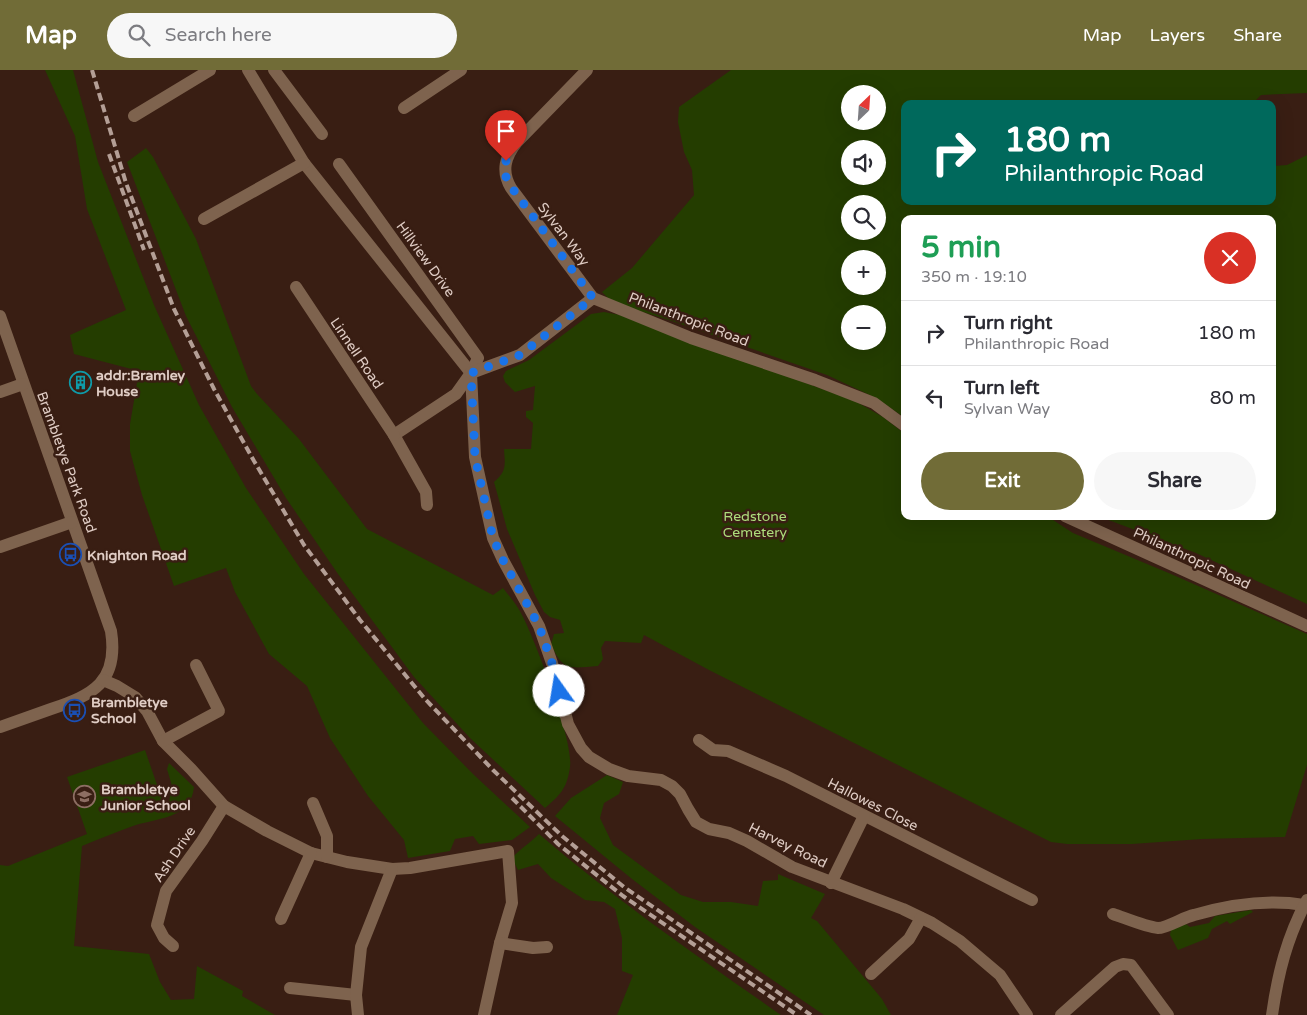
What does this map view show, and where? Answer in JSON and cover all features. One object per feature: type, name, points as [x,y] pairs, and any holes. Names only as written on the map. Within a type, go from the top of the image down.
[{"type":"street","points":[[134,116],[210,70]]},
{"type":"street","points":[[248,70],[304,163],[471,373]]},
{"type":"street","points":[[274,70],[322,134]]},
{"type":"street","points":[[404,108],[461,70]]},
{"type":"street","name":"Sylvan Way","points":[[587,70],[517,142],[508,156],[504,169],[507,181],[593,298]]},
{"type":"street","points":[[204,218],[304,163]]},
{"type":"street","name":"Hillview Drive","points":[[339,164],[478,358],[471,373]]},
{"type":"street","name":"Linnell Road","points":[[296,287],[394,435],[426,492],[427,505]]},
{"type":"street","points":[[394,435],[456,394],[471,373],[520,355],[593,298]]},
{"type":"street","name":"Philanthropic Road","points":[[593,298],[691,338],[815,380],[874,404],[901,423]]},
{"type":"street","name":"Brambletye Park Road","points":[[0,316],[111,631],[113,646],[112,661],[103,680],[89,694],[72,702],[0,727]]},
{"type":"street","name":"Harvey Road","points":[[471,373],[475,457],[493,538],[539,626],[554,669],[568,724],[581,748],[589,757],[609,769],[628,776],[660,780],[672,786],[680,794],[696,822],[709,829],[728,833],[747,841],[792,867],[903,909],[960,941],[1000,975],[1025,1014]]},
{"type":"street","points":[[0,392],[23,384]]},
{"type":"street","name":"Philanthropic Road","points":[[1075,520],[1307,626]]},
{"type":"street","points":[[0,547],[72,522]]},
{"type":"street","points":[[163,740],[219,711],[196,665]]},
{"type":"street","points":[[103,680],[135,697],[147,711],[163,740],[192,769],[224,806],[267,831],[311,853],[347,862],[392,869],[410,868],[508,851],[512,903],[500,943],[484,1015]]},
{"type":"street","name":"Hallowes Close","points":[[699,740],[713,750],[728,751],[759,764],[1032,900]]},
{"type":"street","points":[[313,803],[328,836],[328,857]]},
{"type":"street","name":"Ash Drive","points":[[173,946],[164,938],[156,925],[166,891],[224,806]]},
{"type":"street","points":[[831,883],[864,816]]},
{"type":"street","points":[[281,919],[311,853]]},
{"type":"street","points":[[358,1015],[356,995],[361,947],[392,869]]},
{"type":"street","points":[[1113,914],[1159,928],[1192,915],[1224,908],[1261,903],[1306,902],[1280,966],[1272,1015]]},
{"type":"street","points":[[871,974],[909,938],[921,918]]},
{"type":"street","points":[[500,943],[533,948],[547,947]]},
{"type":"street","points":[[1060,1015],[1115,967],[1124,964],[1131,965],[1168,1015]]},
{"type":"street","points":[[290,988],[356,995]]},
{"type":"green space","points":[[45,70],[73,70],[98,162],[154,305],[199,405],[246,488],[304,574],[423,723],[473,774],[530,827],[512,840],[479,844],[473,836],[455,839],[450,851],[408,858],[404,840],[368,796],[330,738],[307,686],[269,654],[235,592],[226,568],[174,586],[142,495],[130,451],[130,424],[139,371],[74,354],[70,335],[126,310],[87,209],[75,136]]},
{"type":"green space","points":[[731,70],[1307,70],[1307,93],[1261,95],[1256,100],[901,100],[901,205],[1276,205],[1276,166],[1287,165],[1307,155],[1307,604],[1196,553],[1109,520],[1276,520],[1276,215],[901,215],[901,415],[876,398],[827,375],[666,319],[613,303],[602,292],[632,268],[694,195],[692,170],[684,152],[678,122],[679,107]]},
{"type":"green space","points":[[146,148],[153,157],[196,239],[251,386],[257,394],[299,439],[367,529],[493,595],[503,588],[519,609],[553,692],[570,754],[569,775],[565,786],[559,795],[545,808],[470,738],[414,677],[338,574],[286,498],[232,407],[186,316],[127,162]]},
{"type":"green space","name":"Redstone Cemetery","points":[[604,312],[620,315],[855,401],[883,417],[901,431],[901,520],[1053,520],[1073,533],[1307,634],[1307,765],[1285,837],[1202,839],[1132,844],[1067,844],[1051,842],[709,670],[644,635],[641,643],[605,641],[601,648],[603,659],[598,666],[574,667],[564,664],[559,660],[551,644],[554,634],[564,633],[560,620],[550,617],[544,612],[535,595],[507,529],[494,482],[503,471],[504,449],[531,449],[533,423],[526,417],[526,411],[533,410],[535,386],[515,392],[505,382],[503,376],[506,371],[529,360],[591,314]]},
{"type":"green space","points":[[145,750],[165,808],[168,807],[172,786],[167,769],[169,763],[194,787],[192,798],[180,811],[171,816],[133,826],[82,846],[74,946],[149,954],[160,982],[171,1000],[194,999],[197,966],[243,991],[242,996],[275,1015],[0,1015],[0,865],[8,866],[87,834],[67,777]]},
{"type":"green space","points":[[607,775],[623,782],[619,794],[604,803],[600,818],[613,845],[681,895],[703,902],[731,902],[758,906],[763,881],[778,880],[778,874],[825,894],[811,918],[817,921],[882,999],[891,1015],[824,1015],[695,927],[632,879],[555,816],[571,798]]},
{"type":"green space","points":[[539,834],[688,950],[781,1015],[617,1015],[633,975],[622,971],[622,938],[615,909],[604,902],[585,900],[551,878],[538,864],[518,870],[512,858]]},
{"type":"green space","points":[[1251,910],[1253,912],[1230,924],[1227,921],[1212,929],[1208,938],[1178,950],[1170,935],[1171,930],[1186,924],[1190,927],[1209,923],[1215,916]]},
{"type":"railway","points":[[92,70],[126,183],[174,309],[214,389],[304,545],[360,620],[425,699],[493,770],[562,836],[624,887],[811,1015]]},
{"type":"railway","points":[[109,154],[144,250]]},
{"type":"railway","points":[[512,798],[558,844],[623,896],[797,1015]]},
{"type":"place","name":"addr:Bramley House","points":[[80,383]]},
{"type":"place","name":"Knighton Road","points":[[71,555]]},
{"type":"place","name":"Brambletye School","points":[[75,710]]},
{"type":"place","name":"Brambletye Junior School","points":[[85,797]]},
{"type":"route","points":[[506,161],[504,169],[507,181],[593,298],[520,355],[471,373],[475,457],[493,538],[539,626],[554,669],[559,691]]}]
